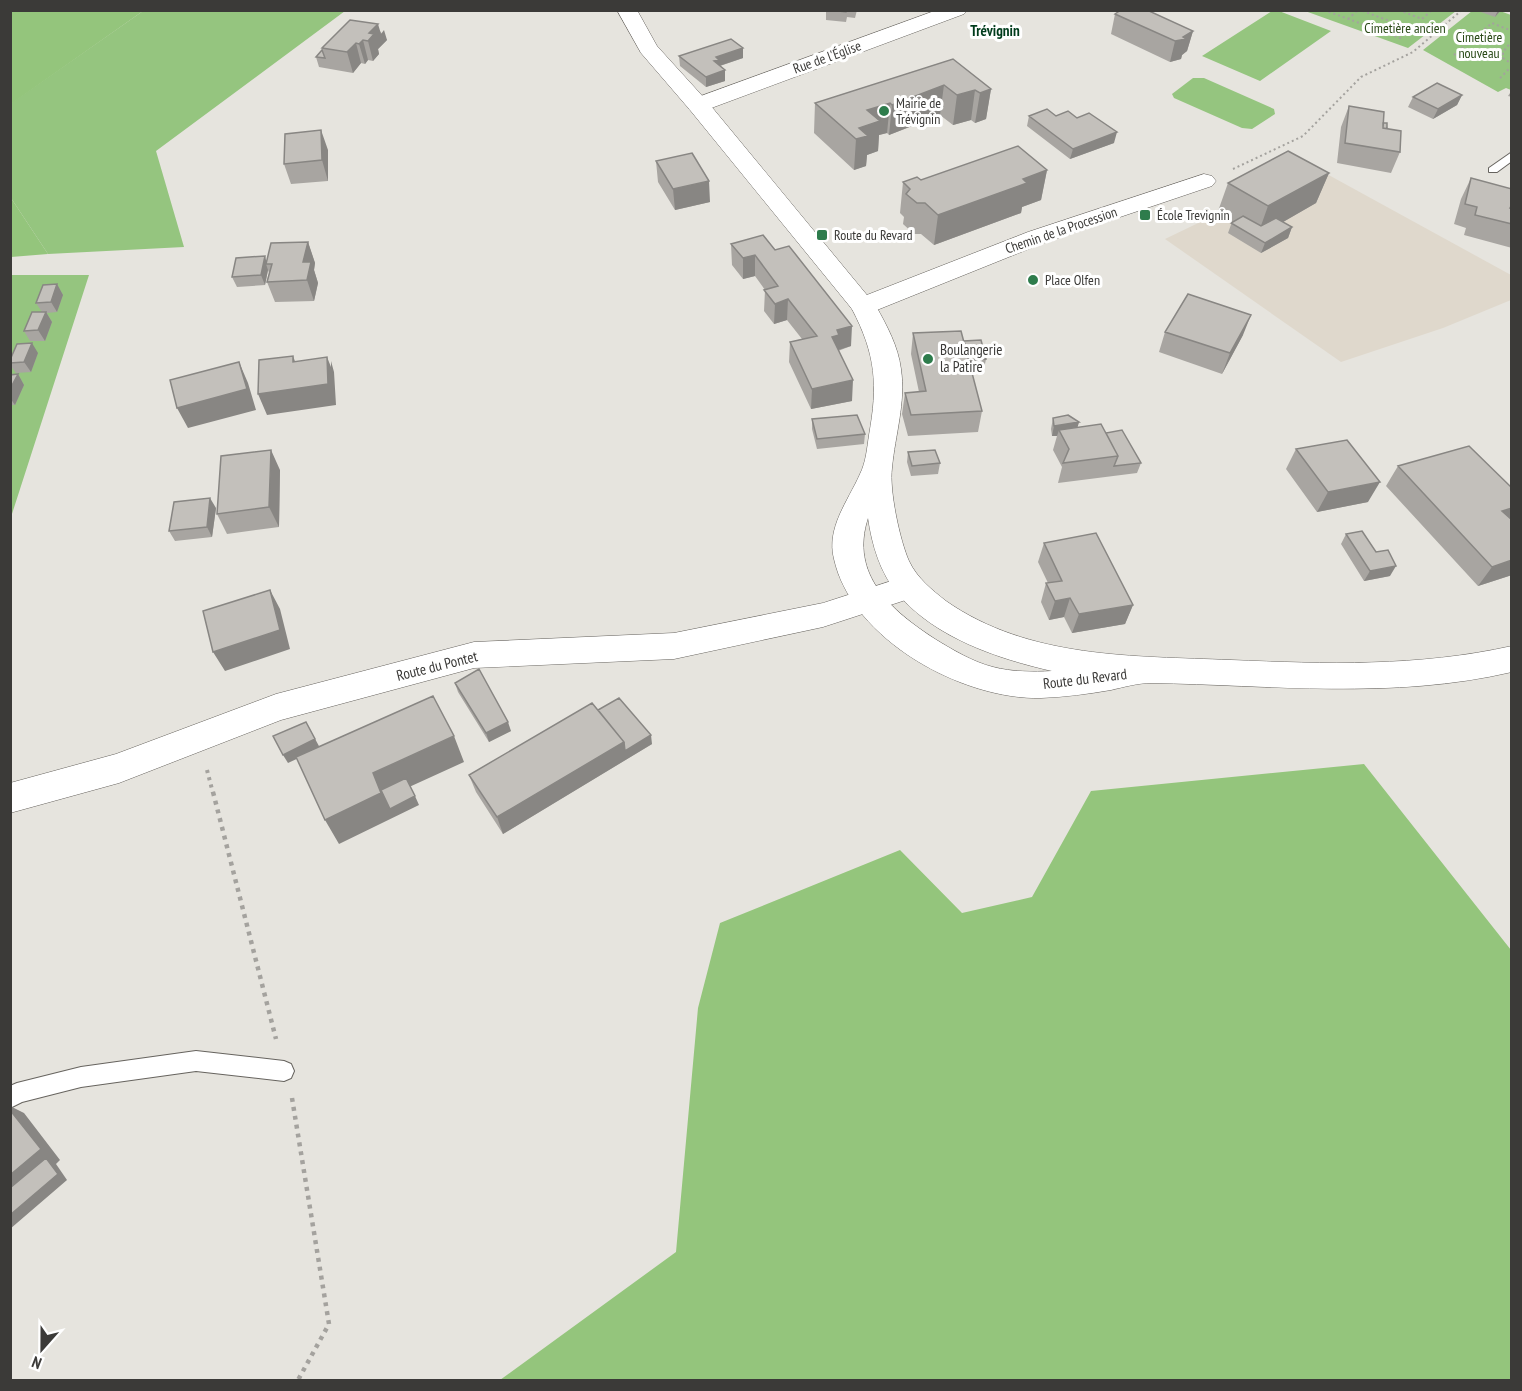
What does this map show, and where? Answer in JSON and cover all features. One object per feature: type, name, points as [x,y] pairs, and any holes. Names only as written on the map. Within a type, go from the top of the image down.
[{"type":"main road","name":"Route du Revard","points":[[627,10],[648,49],[699,105],[863,306],[881,337],[890,370],[890,403],[877,469],[856,510],[847,546],[853,570],[869,602],[916,644],[963,669],[1002,682],[1040,686],[1083,682],[1145,670]]},
{"type":"main road","name":"Rue de l'Église","points":[[699,105],[957,10]]},
{"type":"main road","name":"Chemin de la Procession","points":[[863,306],[1037,237],[1204,180]]},
{"type":"main road","name":"Route du Revard","points":[[877,469],[881,512],[890,549],[900,573],[910,587],[940,612],[976,633],[1009,647],[1063,660],[1145,670],[1359,677],[1477,669],[1512,659]]},
{"type":"main road","name":"Route du Pontet","points":[[10,798],[119,768],[276,708],[474,655],[674,646],[823,615],[910,587]]},
{"type":"lane","points":[[1493,170],[1512,155]]},
{"type":"lane","points":[[10,1098],[17,1093],[81,1077],[196,1061],[284,1071]]},
{"type":"path","points":[[1324,10],[1348,19],[1400,38],[1411,29],[1359,10],[1348,19]]},
{"type":"path","points":[[1400,11],[1422,19],[1432,10]]},
{"type":"path","points":[[1204,180],[1224,174],[1303,136],[1361,77],[1413,52],[1462,10]]},
{"type":"path","points":[[1454,55],[1492,24],[1512,31]]},
{"type":"path","points":[[1500,78],[1512,65],[1503,58],[1503,52],[1512,41]]},
{"type":"shaded area","points":[[1325,173],[1511,275],[1511,300],[1443,328],[1341,362],[1165,239],[1217,214]]},
{"type":"green space","points":[[11,10],[143,10],[143,11],[11,104]]},
{"type":"green space","points":[[143,11],[345,11],[156,151],[184,247],[48,254],[11,198],[10,104]]},
{"type":"green space","points":[[1272,11],[1279,11],[1331,31],[1260,81],[1202,56]]},
{"type":"green space","name":"Cimetière ancien","points":[[1305,11],[1456,11],[1408,48]]},
{"type":"green space","name":"Cimetière nouveau","points":[[1472,11],[1500,11],[1511,15],[1511,90],[1506,88],[1498,92],[1423,50]]},
{"type":"green space","points":[[1193,78],[1204,78],[1274,109],[1275,114],[1252,129],[1242,128],[1174,98],[1172,94]]},
{"type":"green space","points":[[11,198],[48,254],[11,257]]},
{"type":"green space","points":[[11,275],[89,275],[11,517]]},
{"type":"green space","points":[[1364,764],[1511,950],[1511,1380],[500,1380],[676,1252],[698,1008],[720,923],[900,850],[962,913],[1032,897],[1091,791]]},
{"type":"building","points":[[1121,10],[1147,10],[1193,31],[1183,37],[1186,39],[1175,41],[1115,14]]},
{"type":"building","points":[[350,20],[378,24],[369,33],[374,34],[368,41],[363,40],[359,44],[356,43],[347,52],[322,48]]},
{"type":"building","points":[[731,39],[743,48],[716,57],[719,60],[714,61],[725,70],[706,77],[679,56]]},
{"type":"building","points":[[322,50],[325,58],[316,57]]},
{"type":"building","points":[[953,59],[991,89],[980,93],[975,90],[957,95],[944,85],[892,105],[890,103],[867,110],[880,121],[859,128],[868,136],[856,139],[815,103]]},
{"type":"building","points":[[1437,83],[1462,95],[1438,109],[1413,97]]},
{"type":"building","points":[[1349,106],[1384,112],[1383,128],[1401,131],[1400,152],[1345,143]]},
{"type":"building","points":[[1047,109],[1056,116],[1068,111],[1077,118],[1089,113],[1117,132],[1073,149],[1029,116]]},
{"type":"building","points":[[321,130],[322,160],[284,164],[285,134]]},
{"type":"building","points":[[1018,146],[1047,170],[1023,179],[1027,183],[938,215],[925,203],[917,203],[906,194],[910,189],[903,182],[917,177],[921,180]]},
{"type":"building","points":[[1288,151],[1329,173],[1268,206],[1228,183]]},
{"type":"building","points":[[692,153],[709,181],[673,189],[656,161]]},
{"type":"building","points":[[1471,178],[1512,189],[1510,208],[1512,208],[1512,224],[1475,215],[1477,207],[1465,204]]},
{"type":"building","points":[[1243,216],[1261,226],[1276,218],[1292,227],[1265,243],[1231,223]]},
{"type":"building","points":[[763,235],[775,250],[789,246],[852,326],[837,330],[839,335],[832,337],[853,380],[812,389],[790,342],[817,336],[788,299],[775,304],[764,290],[778,286],[755,255],[743,258],[731,244]]},
{"type":"building","points":[[308,242],[303,262],[311,262],[307,280],[267,282],[272,264],[266,264],[271,243]]},
{"type":"building","points":[[265,256],[261,275],[232,277],[236,258]]},
{"type":"building","points":[[57,284],[51,302],[36,303],[43,285]]},
{"type":"building","points":[[1188,294],[1251,315],[1230,353],[1165,332]]},
{"type":"building","points":[[32,312],[46,312],[38,330],[24,331]]},
{"type":"building","points":[[961,331],[982,411],[911,415],[905,393],[926,391],[913,333]]},
{"type":"building","points":[[981,340],[986,359],[969,360],[964,341]]},
{"type":"building","points":[[32,343],[24,362],[10,363],[17,344]]},
{"type":"building","points":[[293,356],[293,362],[327,357],[328,384],[258,394],[259,360]]},
{"type":"building","points":[[239,362],[247,389],[177,408],[170,380]]},
{"type":"building","points":[[18,374],[10,389],[10,375]]},
{"type":"building","points":[[857,415],[865,434],[817,439],[812,419]]},
{"type":"building","points":[[1068,415],[1079,422],[1054,426],[1053,418]]},
{"type":"building","points":[[1101,424],[1118,456],[1063,463],[1069,449],[1059,430]]},
{"type":"building","points":[[1122,430],[1141,463],[1114,466],[1118,456],[1106,433]]},
{"type":"building","points":[[1347,440],[1380,482],[1328,492],[1296,449]]},
{"type":"building","points":[[1469,446],[1512,488],[1512,508],[1502,511],[1512,520],[1512,560],[1492,567],[1398,466]]},
{"type":"building","points":[[271,450],[269,507],[217,514],[221,456]]},
{"type":"building","points":[[935,450],[940,463],[912,466],[908,452]]},
{"type":"building","points":[[210,498],[207,527],[169,531],[174,502]]},
{"type":"building","points":[[1362,531],[1376,552],[1388,550],[1396,566],[1370,571],[1346,534]]},
{"type":"building","points":[[1096,533],[1133,605],[1079,614],[1070,598],[1055,601],[1046,583],[1062,581],[1044,543]]},
{"type":"building","points":[[270,590],[280,630],[213,652],[203,611]]},
{"type":"building","points":[[479,669],[508,722],[486,733],[455,683]]},
{"type":"building","points":[[433,696],[454,736],[373,773],[381,793],[325,820],[296,757]]},
{"type":"building","points":[[619,698],[651,735],[625,751],[624,742],[598,710]]},
{"type":"building","points":[[592,703],[624,742],[497,817],[469,775]]},
{"type":"building","points":[[306,722],[315,739],[283,755],[273,736]]},
{"type":"building","points":[[406,778],[415,796],[390,809],[381,790]]},
{"type":"building","points":[[10,1110],[41,1149],[10,1175]]},
{"type":"building","points":[[46,1158],[58,1174],[10,1215],[10,1188]]},
{"type":"place","name":"Mairie de Trévignin","points":[[884,111]]},
{"type":"place","name":"École Trevignin","points":[[1145,215]]},
{"type":"place","name":"Route du Revard","points":[[822,235]]},
{"type":"place","name":"Place Olfen","points":[[1033,280]]},
{"type":"place","name":"Boulangerie la Patire","points":[[928,359]]},
{"type":"district","name":"Trévignin","points":[[995,31]]}]
